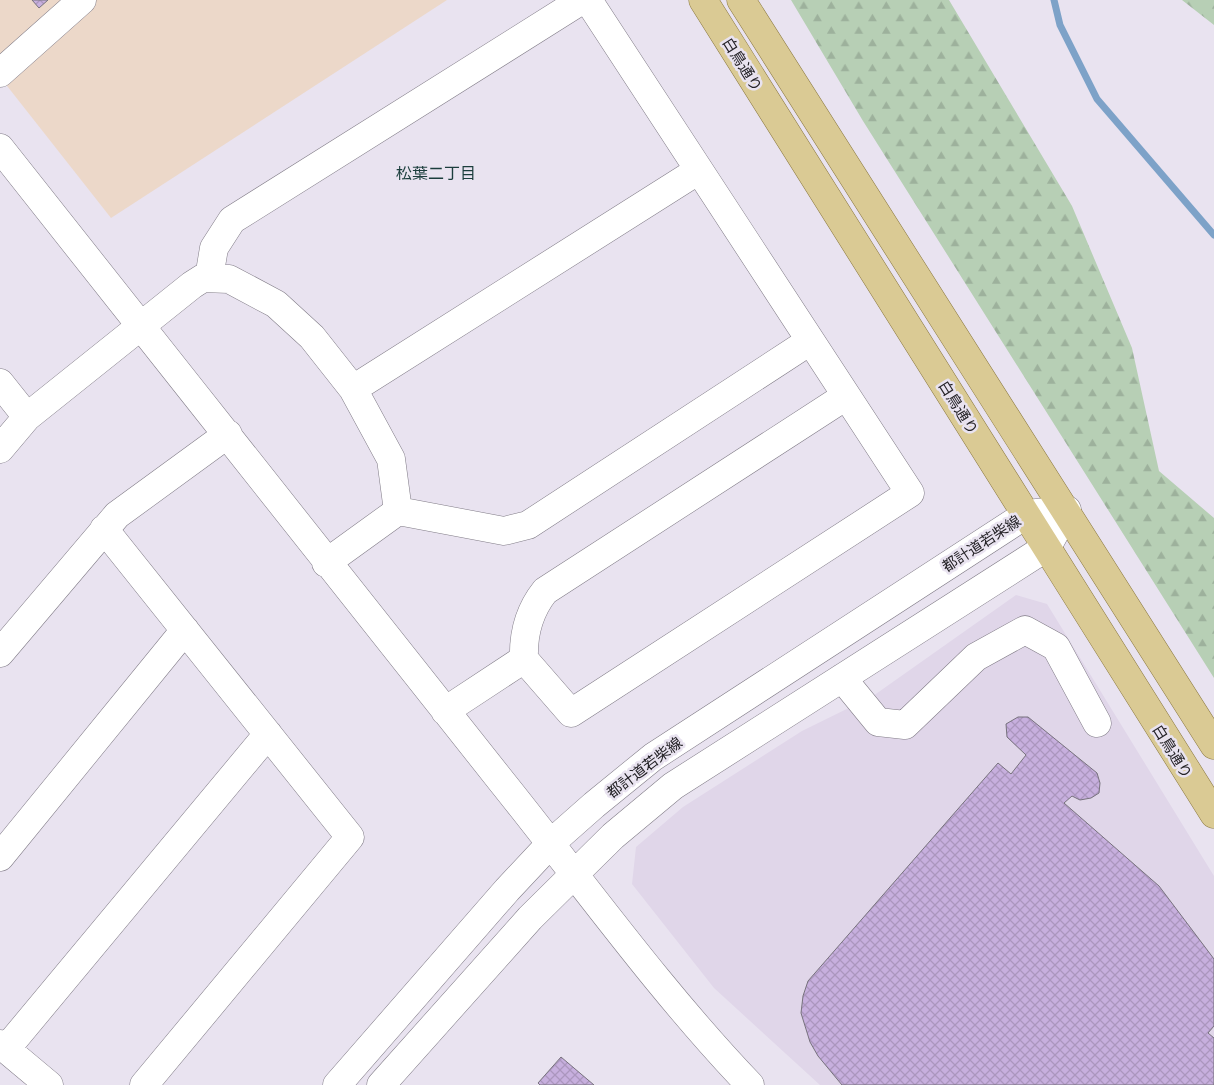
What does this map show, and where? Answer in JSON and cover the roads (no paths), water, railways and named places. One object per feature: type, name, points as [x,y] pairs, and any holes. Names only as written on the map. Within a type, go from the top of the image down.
[{"type":"main road","name":"白鳥通り","points":[[703,0],[1214,814]]},
{"type":"main road","points":[[742,0],[1214,745]]},
{"type":"street","points":[[0,73],[82,0]]},
{"type":"street","points":[[209,278],[214,248],[232,220],[582,0]]},
{"type":"street","points":[[588,0],[910,493],[571,713],[524,659],[528,622],[535,604],[545,592],[846,396]]},
{"type":"street","points":[[0,148],[228,434],[326,563],[722,1056],[750,1085]]},
{"type":"street","points":[[353,389],[699,170]]},
{"type":"street","points":[[0,449],[27,417],[192,285],[203,278],[229,279],[276,304],[312,337],[353,389],[391,459],[398,511]]},
{"type":"street","points":[[326,563],[398,511],[504,531],[523,527],[810,341]]},
{"type":"street","points":[[0,383],[27,417]]},
{"type":"street","points":[[0,653],[117,515],[228,434]]},
{"type":"street","points":[[381,1085],[530,918],[613,836],[673,786],[1047,547],[1066,510]]},
{"type":"street","name":"都計道若柴線","points":[[337,1085],[507,890],[551,843],[653,757],[1026,514],[1066,510]]},
{"type":"street","points":[[104,530],[350,837],[144,1085]]},
{"type":"street","points":[[0,857],[185,630]]},
{"type":"street","points":[[842,678],[878,722],[905,725],[976,656],[1025,630],[1056,646],[1097,722]]},
{"type":"street","points":[[445,711],[524,659]]},
{"type":"street","points":[[49,1085],[3,1047],[268,734]]},
{"type":"waterway","points":[[1054,0],[1060,25],[1097,99],[1214,235]]},
{"type":"district","name":"松葉二丁目","points":[[436,173]]}]
